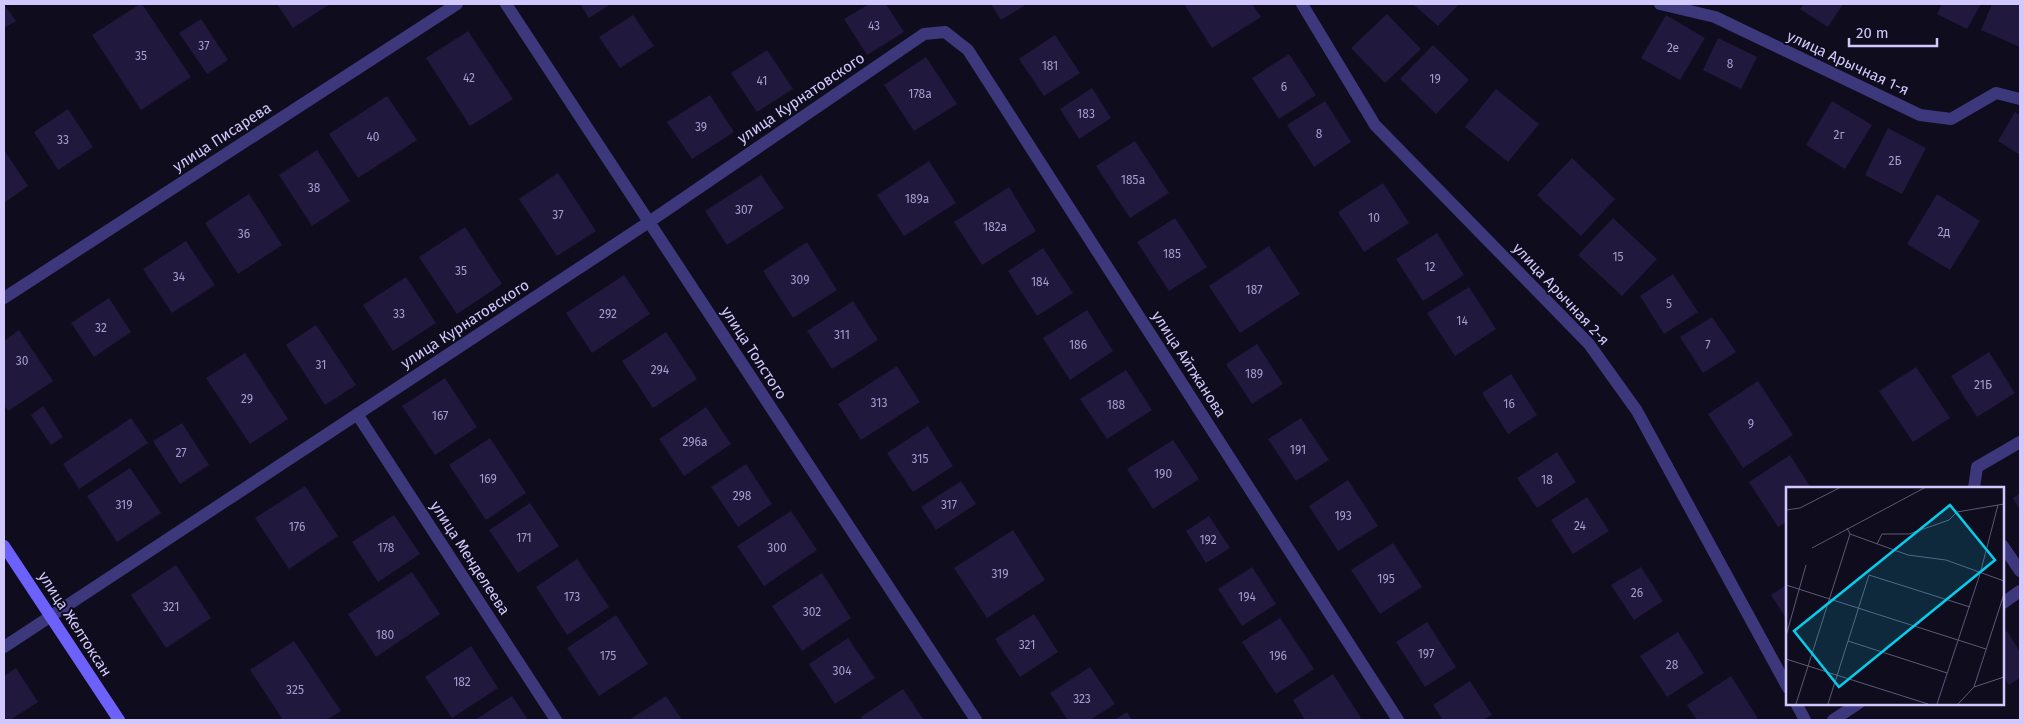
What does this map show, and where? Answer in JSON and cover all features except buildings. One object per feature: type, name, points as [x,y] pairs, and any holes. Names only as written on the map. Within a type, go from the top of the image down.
[{"type":"main road","name":"улица Желтоксан","points":[[4,546],[119,720]]},
{"type":"street","name":"улица Писарева","points":[[4,298],[457,4]]},
{"type":"street","name":"улица Толстого","points":[[506,4],[976,720]]},
{"type":"street","name":"улица Арычная 2-я","points":[[1302,4],[1375,125],[1588,344],[1637,411],[1786,684]]},
{"type":"street","name":"улица Арычная 1-я","points":[[1660,4],[1714,17],[1920,115],[1951,119],[1996,93],[2020,98]]},
{"type":"street","name":"улица Курнатовского","points":[[4,647],[649,222],[924,34],[945,32]]},
{"type":"street","name":"улица Айтжанова","points":[[945,32],[968,50],[1398,720]]},
{"type":"street","name":"улица Менделеева","points":[[356,414],[556,720]]},
{"type":"street","points":[[1974,487],[1977,466],[2020,442]]},
{"type":"street","points":[[2004,547],[2020,571]]},
{"type":"street","points":[[2004,602],[2020,591]]},
{"type":"street","points":[[1797,704],[1806,720]]},
{"type":"street","points":[[1833,720],[1857,704]]}]
